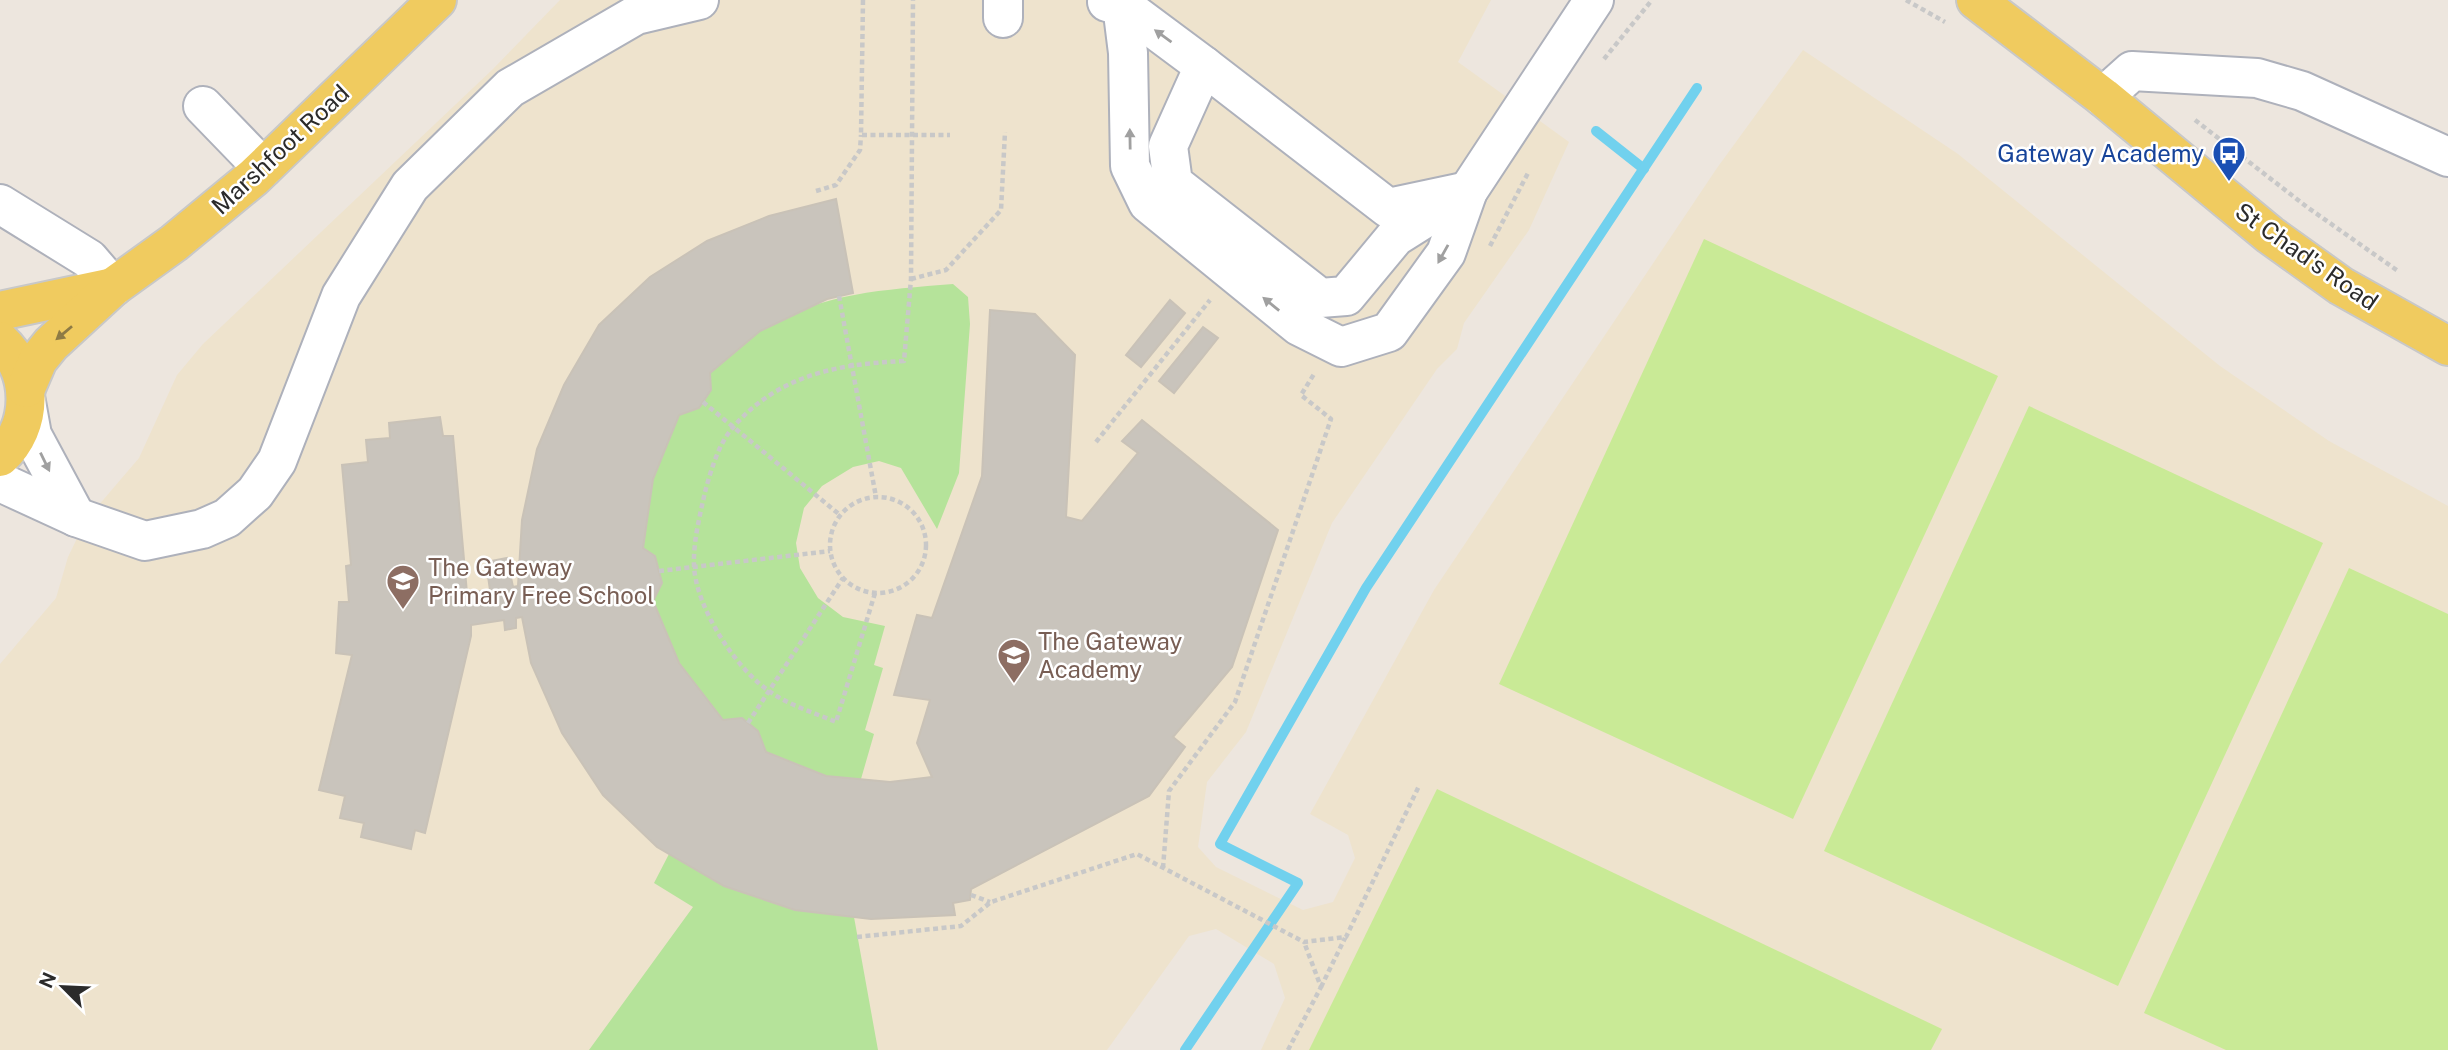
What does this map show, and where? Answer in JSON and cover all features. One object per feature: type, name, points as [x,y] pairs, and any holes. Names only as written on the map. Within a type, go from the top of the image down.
[{"type":"main road","name":"Marshfoot Road","points":[[0,457],[20,429],[26,395],[38,360],[51,344],[113,286],[174,243],[253,157],[437,0]]},
{"type":"main road","name":"St Chad's Road","points":[[1964,13],[2103,97],[2280,242],[2342,286],[2448,346]]},
{"type":"main road","name":"Marshfoot Road","points":[[0,312],[113,286]]},
{"type":"main road","points":[[0,341],[16,360],[26,395]]},
{"type":"lane","points":[[0,482],[76,517],[145,541],[202,529],[227,519],[255,493],[277,461],[341,296],[410,186],[510,88],[636,15],[699,0]]},
{"type":"lane","points":[[1110,3],[1128,53],[1130,166],[1148,203],[1299,326],[1341,347],[1389,332],[1446,253],[1468,191],[1594,0]]},
{"type":"lane","points":[[1110,3],[1204,66],[1388,208],[1468,191]]},
{"type":"lane","points":[[1204,66],[1168,146],[1173,183],[1320,298],[1346,296],[1395,237],[1468,191]]},
{"type":"lane","points":[[2103,97],[2133,71],[2256,78],[2302,90],[2448,157]]},
{"type":"lane","points":[[198,113],[253,157]]},
{"type":"lane","points":[[0,204],[89,258],[113,286]]},
{"type":"lane","points":[[26,395],[32,435],[76,517]]},
{"type":"path","points":[[816,191],[836,186],[860,150],[863,0]]},
{"type":"path","points":[[876,593],[836,723],[769,691],[722,641],[706,609],[694,567],[697,534],[712,465],[733,426],[765,399],[821,370],[852,363],[904,361],[911,279],[913,0]]},
{"type":"path","points":[[1642,9],[1652,0]]},
{"type":"path","points":[[1906,0],[1964,13]]},
{"type":"path","points":[[2189,115],[2307,207],[2405,275]]},
{"type":"path","points":[[911,279],[946,270],[1001,210],[1004,132]]},
{"type":"path","points":[[861,135],[950,135]]},
{"type":"path","points":[[1096,442],[1232,271]]},
{"type":"path","points":[[839,296],[876,497]]},
{"type":"path","points":[[1163,867],[1169,791],[1235,702],[1331,419],[1301,395],[1332,342]]},
{"type":"path","points":[[703,402],[840,515]]},
{"type":"path","points":[[876,497],[905,505],[923,530],[926,545],[916,574],[905,585],[876,593],[853,586],[843,578],[830,551],[834,526],[840,515],[850,505],[876,497]]},
{"type":"path","points":[[659,571],[830,551]]},
{"type":"path","points":[[748,723],[843,578]]},
{"type":"path","points":[[1288,1050],[1419,786]]},
{"type":"path","points":[[858,937],[961,926],[991,902],[1137,854],[1304,942],[1346,937]]},
{"type":"path","points":[[971,895],[991,902]]},
{"type":"path","points":[[1304,942],[1321,987]]},
{"type":"shaded area","points":[[560,0],[1491,0],[1458,62],[1569,142],[1529,230],[1464,323],[1457,349],[1437,369],[1332,523],[1246,732],[1207,782],[1198,847],[1216,867],[1303,910],[1333,902],[1355,858],[1348,835],[1310,814],[1434,590],[1717,168],[1803,50],[1958,154],[2220,366],[2329,441],[2448,506],[2448,1050],[1261,1050],[1285,998],[1274,964],[1216,929],[1189,936],[1107,1050],[0,1050],[0,664],[56,598],[68,557],[86,520],[139,458],[177,375],[203,344],[493,69]]},
{"type":"green space","points":[[1704,239],[1998,376],[1793,819],[1499,684]]},
{"type":"green space","points":[[953,284],[968,297],[970,324],[959,473],[937,529],[901,468],[879,461],[853,467],[822,486],[804,508],[796,543],[800,568],[818,598],[843,617],[885,626],[874,665],[883,668],[865,730],[874,734],[861,779],[826,776],[766,752],[758,731],[742,718],[723,720],[679,663],[653,601],[662,583],[655,556],[643,548],[653,479],[679,415],[699,408],[711,390],[710,373],[740,345],[760,331],[806,308],[853,295]]},
{"type":"green space","points":[[2029,406],[2323,543],[2118,986],[1824,851]]},
{"type":"green space","points":[[2349,568],[2448,614],[2448,1050],[2226,1050],[2144,1013]]},
{"type":"green space","points":[[1437,789],[1942,1029],[1931,1050],[1309,1050]]},
{"type":"green space","points":[[669,854],[724,886],[795,910],[854,917],[878,1050],[589,1050],[693,907],[654,883]]},
{"type":"building","points":[[836,199],[853,293],[827,299],[760,331],[710,373],[711,390],[699,408],[679,415],[653,479],[643,548],[655,556],[662,583],[653,601],[679,663],[723,720],[742,718],[758,731],[766,752],[826,776],[890,782],[932,777],[917,743],[930,700],[894,695],[917,615],[932,618],[982,476],[990,310],[1035,314],[1075,355],[1066,517],[1082,521],[1138,453],[1122,441],[1142,420],[1278,530],[1232,667],[1173,737],[1185,747],[1149,796],[971,889],[970,900],[953,903],[955,915],[871,919],[795,910],[724,886],[657,847],[603,795],[562,733],[531,663],[522,617],[516,618],[516,628],[505,630],[504,620],[471,625],[471,636],[425,833],[415,830],[411,849],[361,837],[364,823],[340,818],[345,796],[319,790],[352,655],[336,653],[339,602],[349,602],[346,566],[351,565],[342,465],[368,462],[366,440],[390,438],[389,423],[440,417],[443,436],[453,436],[467,593],[490,590],[486,562],[507,558],[513,587],[518,586],[522,520],[537,449],[564,385],[599,325],[650,277],[707,241],[769,216]]},
{"type":"building","points":[[1170,300],[1185,313],[1141,367],[1126,355]]},
{"type":"building","points":[[1203,327],[1218,338],[1174,393],[1159,381]]},
{"type":"waterway","points":[[1185,1050],[1298,883],[1220,844],[1366,588],[1697,88]]},
{"type":"waterway","points":[[1596,131],[1644,169]]},
{"type":"place","name":"Gateway Academy","points":[[2229,183]]},
{"type":"place","name":"The Gateway Primary Free School","points":[[403,611]]},
{"type":"place","name":"The Gateway Academy","points":[[1014,685]]}]
